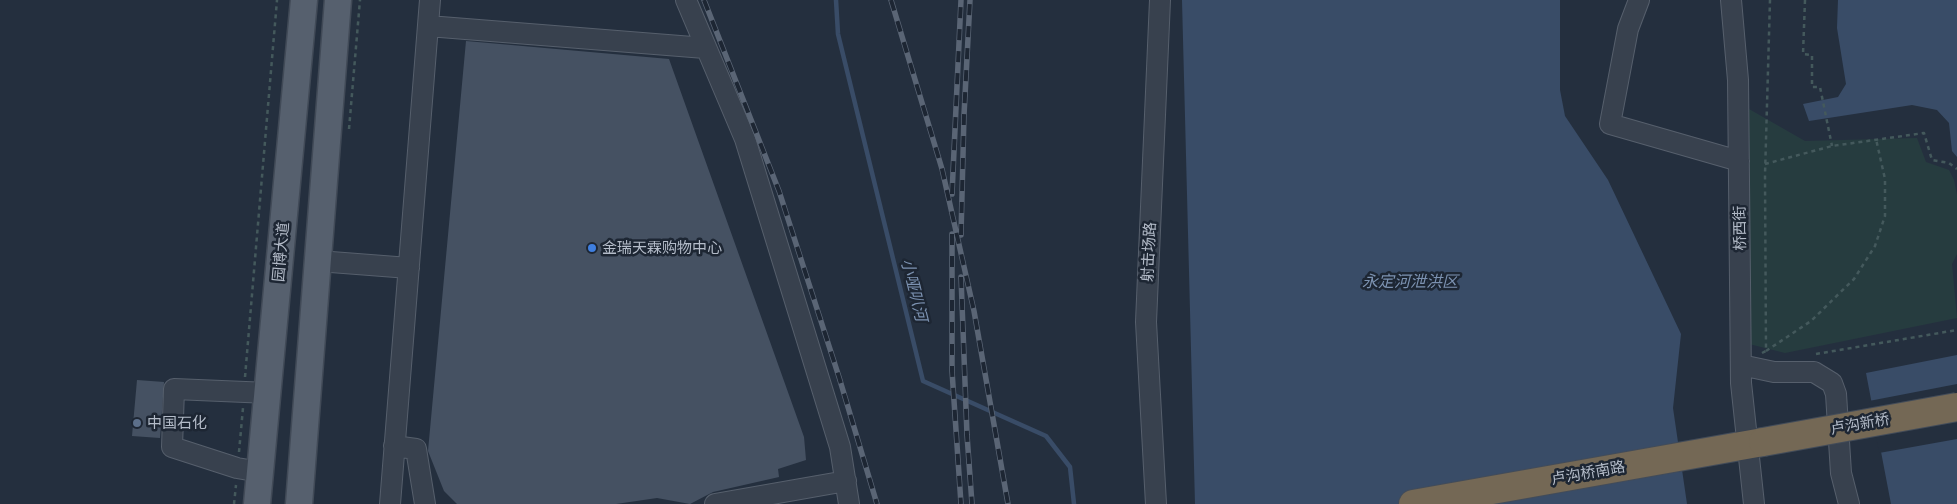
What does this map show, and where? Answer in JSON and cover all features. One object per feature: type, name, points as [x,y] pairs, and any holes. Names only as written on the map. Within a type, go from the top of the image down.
[{"type":"highway","name":"卢沟新桥","points":[[1756,450],[1957,407]]},
{"type":"highway","name":"卢沟新桥","points":[[1756,450],[1957,422]]},
{"type":"highway","name":"卢沟桥南路","points":[[1413,504],[1719,454],[1756,450]]},
{"type":"highway","name":"卢沟桥南路","points":[[1464,504],[1719,454]]},
{"type":"main road","name":"园博大道","points":[[251,504],[249,470],[256,392],[304,0]]},
{"type":"main road","points":[[299,504],[338,0]]},
{"type":"street","points":[[390,504],[430,0]]},
{"type":"street","points":[[686,0],[745,139],[840,447],[849,504]]},
{"type":"street","name":"射击场路","points":[[1156,504],[1146,322],[1160,0]]},
{"type":"street","points":[[1639,0],[1628,29],[1610,124],[1739,161]]},
{"type":"street","name":"桥西街","points":[[1731,0],[1738,80],[1741,365],[1756,450],[1754,504]]},
{"type":"street","points":[[428,26],[705,48]]},
{"type":"street","points":[[318,261],[409,268]]},
{"type":"street","points":[[1741,365],[1774,372],[1814,372],[1832,383],[1836,394],[1841,473],[1849,504]]},
{"type":"street","points":[[249,470],[172,447],[174,389],[256,392]]},
{"type":"street","points":[[394,446],[416,449],[425,504]]},
{"type":"street","points":[[726,503],[846,481]]},
{"type":"path","name":"园博大道","points":[[251,504],[249,470],[256,392],[277,0]]},
{"type":"path","points":[[1766,351],[1765,164],[1770,0]]},
{"type":"path","points":[[1805,0],[1803,54],[1812,55],[1812,87],[1820,87],[1832,146]]},
{"type":"path","points":[[1765,164],[1832,146],[1924,132],[1932,160],[1949,162],[1957,169]]},
{"type":"path","points":[[1765,357],[1757,356],[1811,321],[1854,279],[1875,246],[1885,216],[1885,179],[1876,139]]},
{"type":"path","points":[[1810,355],[1957,330]]},
{"type":"green space","points":[[1749,109],[1805,141],[1917,138],[1926,162],[1949,170],[1954,180],[1957,195],[1957,254],[1952,264],[1957,318],[1785,353],[1749,344]]},
{"type":"water","name":"永定河泄洪区","points":[[1182,0],[1560,0],[1560,90],[1565,116],[1608,180],[1681,334],[1673,408],[1687,504],[1195,504]]},
{"type":"water","points":[[1838,0],[1957,0],[1957,157],[1952,151],[1949,123],[1937,110],[1912,105],[1809,121],[1803,104],[1838,97],[1846,84],[1837,28]]},
{"type":"water","points":[[1957,355],[1957,504],[1891,504],[1866,373]]},
{"type":"pier","points":[[1957,384],[1957,439],[1879,453],[1869,401]]},
{"type":"building","name":"金瑞天霖购物中心","points":[[466,41],[669,59],[804,437],[806,460],[778,469],[779,477],[713,492],[690,504],[657,498],[616,504],[457,504],[444,491],[428,451]]},
{"type":"building","points":[[137,380],[164,382],[160,438],[132,436]]},
{"type":"waterway","name":"小哑叭河","points":[[836,0],[838,34],[923,381],[1046,436],[1070,467],[1074,504]]},
{"type":"railway","points":[[704,0],[779,191],[839,377],[877,504]]},
{"type":"railway","points":[[891,0],[942,169],[974,311],[1008,504]]},
{"type":"railway","points":[[952,194],[961,0]]},
{"type":"railway","points":[[961,235],[964,115],[970,0]]},
{"type":"railway","points":[[952,234],[952,371],[961,504]]},
{"type":"railway","points":[[961,277],[967,435],[972,504]]},
{"type":"place","name":"金瑞天霖购物中心","points":[[592,248]]},
{"type":"place","name":"中国石化","points":[[137,423]]}]
